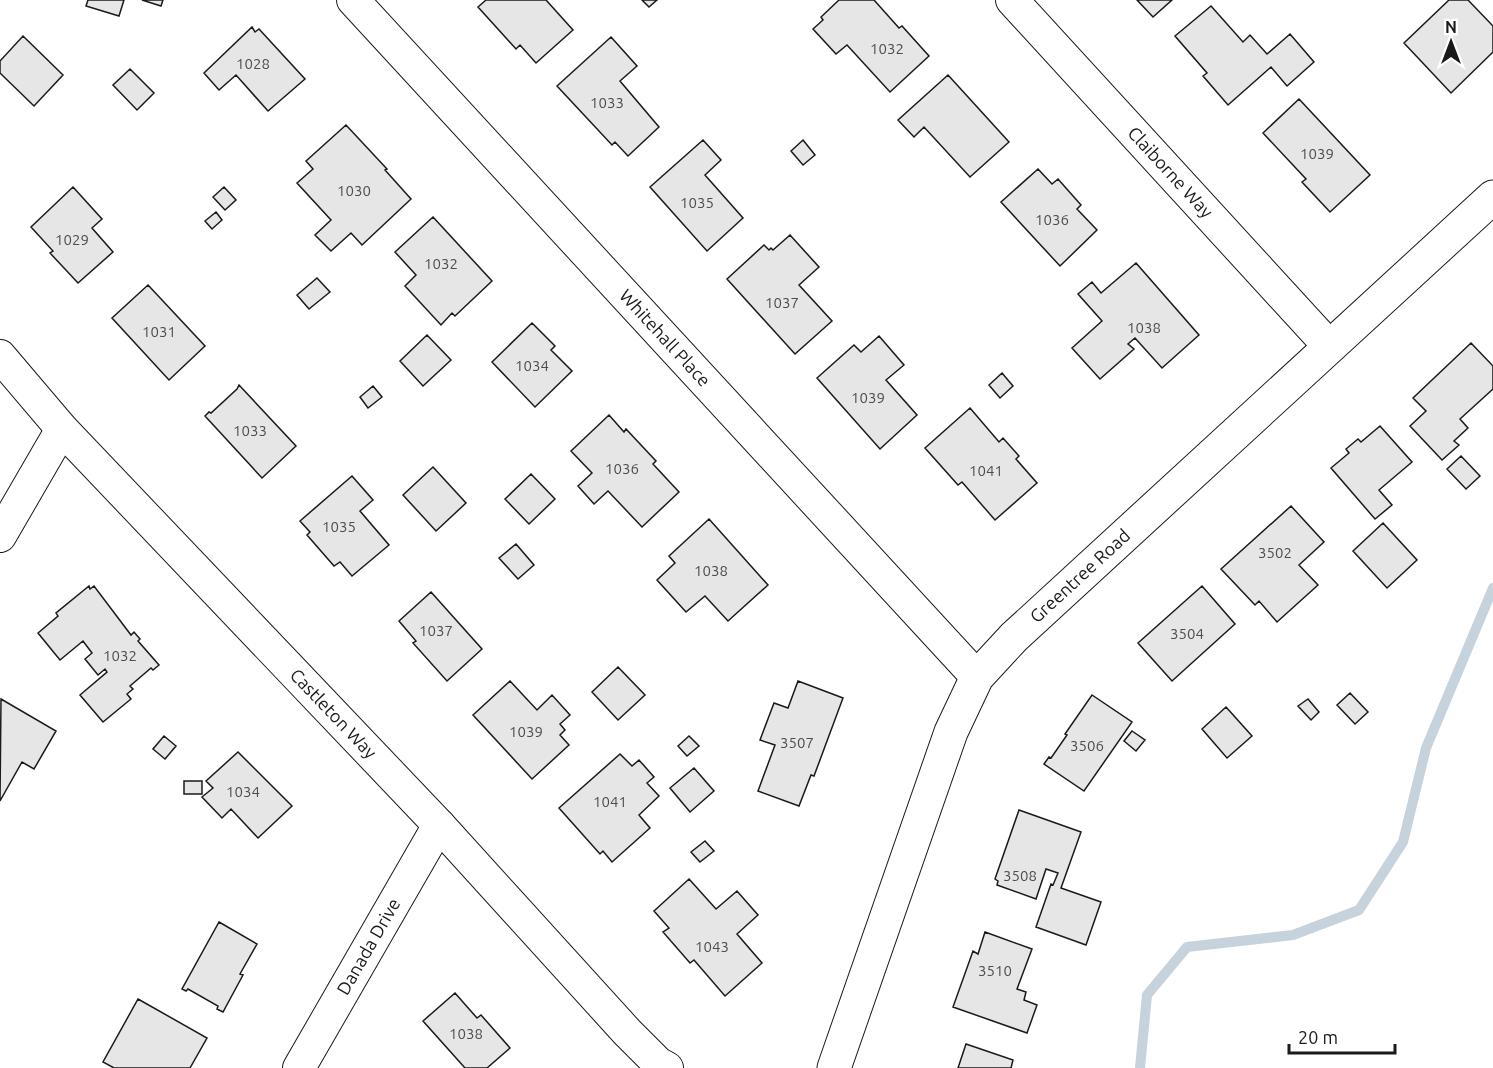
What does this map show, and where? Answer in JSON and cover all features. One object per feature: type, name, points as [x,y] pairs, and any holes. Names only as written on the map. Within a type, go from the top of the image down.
[{"type":"street","name":"Whitehall Place","points":[[353,0],[977,677]]},
{"type":"street","name":"Claiborne Way","points":[[1012,0],[1329,346]]},
{"type":"street","name":"Greentree Road","points":[[834,1068],[951,732],[977,677],[1014,637],[1493,198]]},
{"type":"street","name":"Castleton Way","points":[[0,356],[62,429],[439,825],[627,1032],[658,1063],[667,1068]]},
{"type":"street","points":[[0,536],[62,429]]},
{"type":"street","name":"Danada Drive","points":[[299,1068],[439,825]]},
{"type":"building","points":[[88,0],[124,0],[119,16],[86,6]]},
{"type":"building","points":[[142,0],[163,0],[161,6]]},
{"type":"building","points":[[486,0],[546,0],[573,30],[536,63],[520,45],[516,49],[478,7]]},
{"type":"building","points":[[642,0],[657,0],[649,7]]},
{"type":"building","points":[[839,0],[874,0],[929,56],[890,92],[847,45],[836,54],[813,29],[823,20],[821,17]]},
{"type":"building","points":[[1137,0],[1172,0],[1153,17]]},
{"type":"building","points":[[1449,0],[1468,0],[1493,26],[1493,52],[1451,93],[1404,43]]},
{"type":"building","points":[[1211,6],[1243,42],[1250,35],[1267,54],[1290,34],[1314,62],[1287,86],[1271,67],[1228,105],[1203,76],[1207,73],[1175,36]]},
{"type":"building","points":[[252,27],[255,32],[259,29],[305,79],[268,111],[236,75],[219,90],[204,73]]},
{"type":"building","points":[[23,36],[63,75],[34,106],[0,73],[0,61]]},
{"type":"building","points":[[611,37],[637,66],[620,81],[659,127],[628,156],[615,142],[612,145],[557,86]]},
{"type":"building","points":[[130,69],[154,93],[137,110],[113,85]]},
{"type":"building","points":[[948,75],[1009,142],[970,177],[924,127],[914,137],[898,120]]},
{"type":"building","points":[[1299,99],[1370,175],[1330,212],[1302,182],[1306,179],[1263,133]]},
{"type":"building","points":[[346,125],[411,199],[362,245],[351,233],[331,251],[315,235],[331,220],[297,183],[313,169],[306,161]]},
{"type":"building","points":[[703,140],[721,160],[705,175],[743,218],[707,251],[650,187]]},
{"type":"building","points":[[803,140],[815,155],[803,165],[791,151]]},
{"type":"building","points":[[1038,169],[1052,184],[1058,179],[1081,205],[1077,209],[1097,230],[1060,266],[1001,202]]},
{"type":"building","points":[[73,187],[102,219],[92,228],[113,252],[78,283],[50,253],[53,251],[31,227]]},
{"type":"building","points":[[224,187],[236,200],[225,210],[213,197]]},
{"type":"building","points":[[216,212],[222,220],[212,229],[205,221]]},
{"type":"building","points":[[433,217],[492,281],[455,316],[452,313],[441,325],[405,286],[416,275],[395,252]]},
{"type":"building","points":[[790,235],[819,267],[799,285],[832,321],[795,354],[727,279],[764,245],[769,250],[771,248],[773,250]]},
{"type":"building","points":[[1136,263],[1199,335],[1162,368],[1135,338],[1128,344],[1134,349],[1100,379],[1072,348],[1102,321],[1078,294],[1092,282],[1101,293]]},
{"type":"building","points":[[317,278],[330,292],[309,309],[297,295]]},
{"type":"building","points":[[148,285],[205,346],[169,380],[112,318]]},
{"type":"building","points":[[532,323],[555,346],[551,350],[572,371],[535,407],[492,362]]},
{"type":"building","points":[[427,335],[451,360],[423,386],[400,361]]},
{"type":"building","points":[[879,336],[904,365],[886,380],[917,415],[880,449],[817,378],[854,345],[861,352]]},
{"type":"building","points":[[1471,343],[1493,366],[1493,389],[1460,419],[1468,428],[1454,441],[1459,445],[1442,460],[1410,426],[1426,411],[1413,398]]},
{"type":"building","points":[[1002,373],[1013,386],[1000,398],[989,385]]},
{"type":"building","points":[[239,385],[296,446],[262,478],[205,416],[211,413]]},
{"type":"building","points":[[373,386],[382,397],[368,408],[360,397]]},
{"type":"building","points":[[970,408],[999,442],[1003,438],[1019,456],[1016,459],[1037,483],[995,520],[962,482],[958,485],[925,448]]},
{"type":"building","points":[[609,415],[624,432],[626,429],[656,461],[653,464],[679,492],[642,527],[608,491],[594,504],[578,486],[592,473],[571,451]]},
{"type":"building","points":[[1380,426],[1412,462],[1379,490],[1392,505],[1375,519],[1331,468],[1349,453],[1346,449],[1358,439],[1361,442]]},
{"type":"building","points":[[1461,456],[1480,476],[1466,489],[1447,469]]},
{"type":"building","points":[[433,467],[466,503],[436,531],[403,495]]},
{"type":"building","points":[[531,474],[555,499],[529,524],[505,499]]},
{"type":"building","points":[[352,476],[373,500],[360,511],[389,545],[352,576],[340,562],[334,566],[307,535],[310,532],[300,521]]},
{"type":"building","points":[[1291,506],[1324,542],[1299,565],[1318,585],[1277,622],[1259,601],[1255,605],[1221,569]]},
{"type":"building","points":[[709,519],[768,585],[728,621],[705,596],[686,612],[657,580],[675,563],[669,556]]},
{"type":"building","points":[[1383,523],[1417,560],[1387,588],[1353,551]]},
{"type":"building","points":[[516,544],[534,565],[518,579],[499,558]]},
{"type":"building","points":[[89,586],[90,589],[94,586],[131,635],[134,632],[140,639],[138,641],[159,665],[153,670],[151,668],[130,686],[133,689],[127,694],[131,699],[103,722],[80,695],[107,672],[105,669],[98,675],[85,659],[92,653],[83,641],[60,660],[38,633],[58,616],[56,613]]},
{"type":"building","points":[[1202,586],[1235,624],[1172,681],[1138,643]]},
{"type":"building","points":[[431,592],[482,649],[447,681],[413,643],[416,641],[399,621]]},
{"type":"building","points":[[618,667],[645,695],[618,720],[592,692]]},
{"type":"building","points":[[510,681],[537,710],[552,695],[570,715],[560,724],[565,730],[560,735],[569,745],[532,779],[473,715]]},
{"type":"building","points":[[798,681],[843,698],[814,776],[811,775],[799,806],[758,791],[775,745],[760,740],[774,703],[788,708]]},
{"type":"building","points":[[1350,693],[1368,712],[1355,724],[1337,705]]},
{"type":"building","points":[[1092,695],[1132,722],[1084,791],[1044,764],[1067,735],[1065,734]]},
{"type":"building","points":[[1,699],[56,731],[34,769],[22,762],[0,801]]},
{"type":"building","points":[[1308,699],[1319,712],[1311,720],[1298,706]]},
{"type":"building","points":[[1226,707],[1252,736],[1227,758],[1202,729]]},
{"type":"building","points":[[1132,731],[1145,740],[1136,751],[1124,741]]},
{"type":"building","points":[[164,736],[176,746],[165,759],[153,749]]},
{"type":"building","points":[[689,736],[699,746],[687,756],[678,746]]},
{"type":"building","points":[[238,752],[292,806],[258,838],[231,809],[222,818],[202,797],[213,788],[206,781]]},
{"type":"building","points":[[620,754],[632,766],[639,760],[654,777],[647,783],[659,796],[639,815],[650,828],[612,862],[603,851],[600,854],[559,808]]},
{"type":"building","points":[[694,768],[714,791],[690,812],[670,788]]},
{"type":"building","points":[[184,781],[202,781],[202,794],[184,794]]},
{"type":"building","points":[[1019,810],[1081,832],[1061,888],[1101,902],[1086,945],[1036,927],[1051,884],[1053,885],[1058,873],[1046,869],[1036,899],[997,885],[998,881],[995,879]]},
{"type":"building","points":[[705,841],[714,851],[700,862],[691,852]]},
{"type":"building","points":[[689,879],[716,909],[737,891],[758,915],[737,934],[762,963],[725,996],[694,960],[690,963],[663,932],[669,928],[654,911]]},
{"type":"building","points":[[219,922],[257,944],[223,1012],[217,1009],[218,1006],[188,989],[186,991],[182,989]]},
{"type":"building","points":[[985,932],[1032,949],[1017,989],[1026,992],[1024,1000],[1037,1005],[1027,1033],[953,1007],[973,951],[978,954]]},
{"type":"building","points":[[455,993],[477,1018],[481,1015],[510,1048],[487,1068],[465,1068],[423,1021]]},
{"type":"building","points":[[138,999],[207,1038],[190,1068],[114,1068],[103,1062]]},
{"type":"building","points":[[966,1044],[1013,1060],[1011,1068],[958,1068]]},
{"type":"waterway","points":[[1140,1068],[1147,995],[1187,947],[1293,935],[1359,910],[1403,842],[1426,748],[1493,588]]}]
